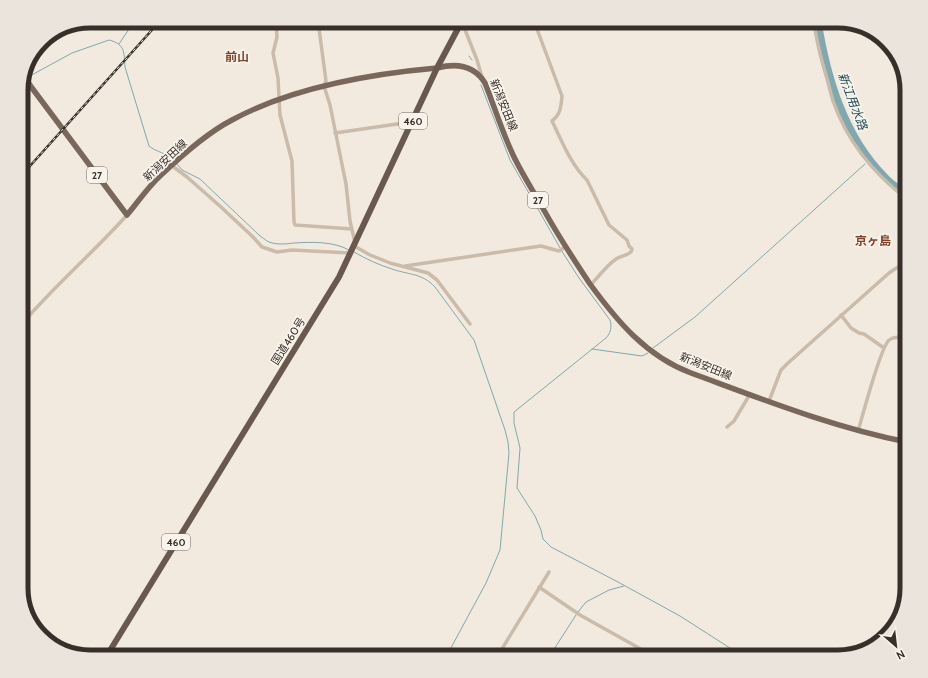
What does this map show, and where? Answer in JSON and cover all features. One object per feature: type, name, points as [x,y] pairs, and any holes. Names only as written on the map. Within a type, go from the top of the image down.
[{"type":"highway","name":"国道460号","points":[[110,650],[339,277],[437,68],[458,28]]},
{"type":"main road","name":"新潟安田線","points":[[127,215],[171,165],[211,133],[230,120],[248,111],[324,86],[347,81],[446,66],[465,67],[477,72],[482,77],[515,159],[565,247],[591,285],[621,324],[640,343],[682,369],[822,420],[858,431],[900,440]]},
{"type":"main road","name":"27","points":[[28,84],[127,215]]},
{"type":"street","points":[[276,28],[277,36],[273,53],[278,78],[280,115],[292,161],[294,222],[295,224],[352,229]]},
{"type":"street","points":[[319,28],[326,81],[324,86],[330,105],[346,184],[352,229],[352,247]]},
{"type":"street","points":[[465,28],[482,77]]},
{"type":"street","points":[[537,28],[562,96],[561,108],[558,117],[552,121],[567,151],[582,176],[587,180],[609,226],[627,240],[632,249],[631,252],[624,257],[618,257],[591,285]]},
{"type":"street","points":[[815,28],[818,46],[833,102],[849,135],[862,156],[880,176],[900,193]]},
{"type":"street","points":[[335,133],[412,122]]},
{"type":"street","points":[[171,165],[221,207],[253,236],[262,247],[277,252],[356,247],[370,255],[390,263],[428,272],[438,280],[470,324]]},
{"type":"street","points":[[28,317],[127,215]]},
{"type":"street","points":[[404,266],[542,246],[559,251],[565,247]]},
{"type":"street","points":[[769,401],[781,370],[889,273],[900,267]]},
{"type":"street","points":[[841,316],[851,328],[864,334],[884,348]]},
{"type":"street","points":[[858,431],[882,352],[889,340],[900,338]]},
{"type":"street","points":[[727,427],[734,421],[750,394]]},
{"type":"street","points":[[501,650],[549,572]]},
{"type":"street","points":[[540,587],[580,615],[642,650]]},
{"type":"waterway","points":[[119,44],[130,28]]},
{"type":"waterway","name":"新江用水路","points":[[819,28],[826,63],[832,84],[848,124],[858,143],[871,161],[887,180],[900,189]]},
{"type":"waterway","points":[[30,76],[72,53],[109,40],[118,44],[123,49],[125,67],[149,146],[174,160]]},
{"type":"waterway","points":[[469,56],[472,60]]},
{"type":"waterway","points":[[481,85],[510,160],[563,253],[579,278],[610,320],[611,325],[610,332],[606,338],[514,412],[514,423],[520,448],[517,488],[535,516],[543,539],[551,547],[680,616],[733,650]]},
{"type":"waterway","points":[[177,164],[182,170],[200,179],[259,235],[269,242],[275,244],[308,242],[322,243],[336,245],[349,250]]},
{"type":"waterway","points":[[653,348],[695,317],[865,164]]},
{"type":"waterway","points":[[354,252],[382,266],[425,279],[435,287],[474,340],[508,442],[509,453],[500,550],[486,583],[450,650]]},
{"type":"waterway","points":[[592,349],[642,356],[648,353]]},
{"type":"waterway","points":[[578,612],[586,602],[609,590],[624,586]]},
{"type":"waterway","points":[[554,650],[576,615]]},
{"type":"railway","points":[[28,168],[154,28]]},
{"type":"district","name":"前山","points":[[237,56]]},
{"type":"district","name":"京ヶ島","points":[[873,240]]}]
